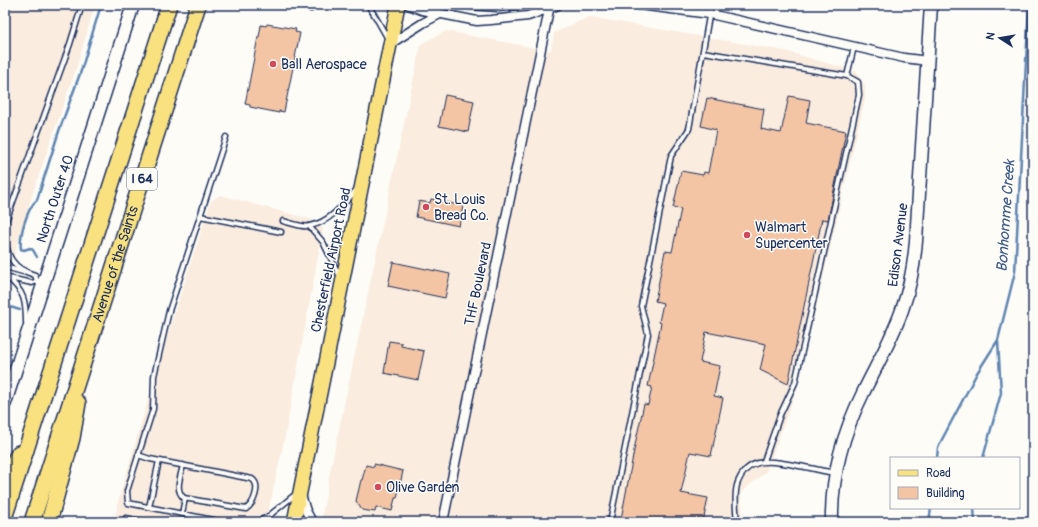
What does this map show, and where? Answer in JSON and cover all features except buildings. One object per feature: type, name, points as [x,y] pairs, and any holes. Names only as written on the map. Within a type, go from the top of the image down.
[{"type":"highway","name":"Avenue of the Saints","points":[[5,515],[169,5]]},
{"type":"highway","name":"Avenue of the Saints","points":[[32,522],[198,5]]},
{"type":"highway","points":[[50,522],[72,438],[86,352]]},
{"type":"highway","points":[[5,478],[34,424]]},
{"type":"main road","name":"Chesterfield Airport Road","points":[[294,522],[398,5]]},
{"type":"street","name":"North Outer 40","points":[[5,403],[22,352],[40,282],[133,5]]},
{"type":"street","points":[[409,5],[440,14],[477,21],[528,16],[549,6]]},
{"type":"street","points":[[469,5],[498,7],[517,5]]},
{"type":"street","points":[[533,5],[558,5]]},
{"type":"street","points":[[639,5],[710,14],[904,58],[928,61]]},
{"type":"street","name":"Edison Avenue","points":[[832,522],[835,473],[846,432],[853,414],[895,329],[912,276],[916,242],[931,5]]},
{"type":"street","name":"THF Boulevard","points":[[443,522],[549,6]]},
{"type":"street","points":[[390,44],[440,14]]},
{"type":"street","points":[[300,491],[306,510],[312,522]]},
{"type":"lane","points":[[5,224],[69,49],[82,5]]},
{"type":"lane","points":[[368,5],[390,44]]},
{"type":"lane","points":[[610,522],[648,334],[641,306],[672,156],[689,129],[711,5]]},
{"type":"lane","points":[[847,76],[854,47]]},
{"type":"lane","points":[[703,52],[847,76],[858,82],[859,95],[796,383],[780,415],[764,461]]},
{"type":"lane","points":[[223,522],[128,503],[127,490],[153,409],[154,376],[169,312],[226,137]]},
{"type":"lane","points":[[283,221],[309,226],[332,216],[363,182]]},
{"type":"lane","points":[[200,216],[281,232]]},
{"type":"lane","points":[[309,226],[323,242],[342,281]]},
{"type":"lane","points":[[5,234],[7,253],[12,261],[24,272]]},
{"type":"lane","points":[[5,267],[35,275],[40,282],[32,283],[6,277]]},
{"type":"lane","points":[[6,277],[14,283],[24,296],[26,321],[22,352]]},
{"type":"lane","points":[[138,455],[159,461],[252,479],[256,485],[253,503],[246,509],[185,498],[180,495],[178,490],[183,466]]},
{"type":"lane","points":[[149,507],[159,461]]},
{"type":"lane","points":[[737,522],[737,486],[742,474],[752,465],[764,461],[776,461],[835,473]]},
{"type":"lane","points":[[258,522],[300,491]]},
{"type":"lane","points":[[182,514],[185,498]]},
{"type":"lane","points":[[126,518],[147,522]]},
{"type":"shaded area","points":[[5,5],[95,5],[78,63],[34,189],[5,285]]},
{"type":"shaded area","points":[[589,17],[785,51],[857,72],[865,86],[865,99],[797,388],[766,472],[741,492],[743,522],[321,522],[331,467],[421,44],[446,31],[551,51],[554,33]]},
{"type":"shaded area","points":[[220,195],[310,219],[323,229],[285,436],[266,522],[115,522],[118,502],[167,336],[211,201]]},
{"type":"waterway","points":[[37,257],[30,248],[24,250],[21,249],[21,237],[24,223],[30,209],[37,200],[59,131],[81,71],[101,5]]},
{"type":"waterway","name":"Bonhomme Creek","points":[[937,457],[938,447],[977,373],[998,340],[1015,272],[1029,5]]},
{"type":"waterway","points":[[5,295],[7,291]]},
{"type":"waterway","points":[[5,303],[10,307],[20,310]]},
{"type":"waterway","points":[[983,457],[1001,393],[998,341]]},
{"type":"waterway","name":"Bonhomme Creek","points":[[929,522],[931,509]]},
{"type":"waterway","points":[[974,509],[975,522]]},
{"type":"place","name":"Ball Aerospace","points":[[273,64]]},
{"type":"place","name":"St. Louis Bread Co.","points":[[426,207]]},
{"type":"place","name":"Walmart Supercenter","points":[[747,235]]},
{"type":"place","name":"Olive Garden","points":[[378,487]]}]
